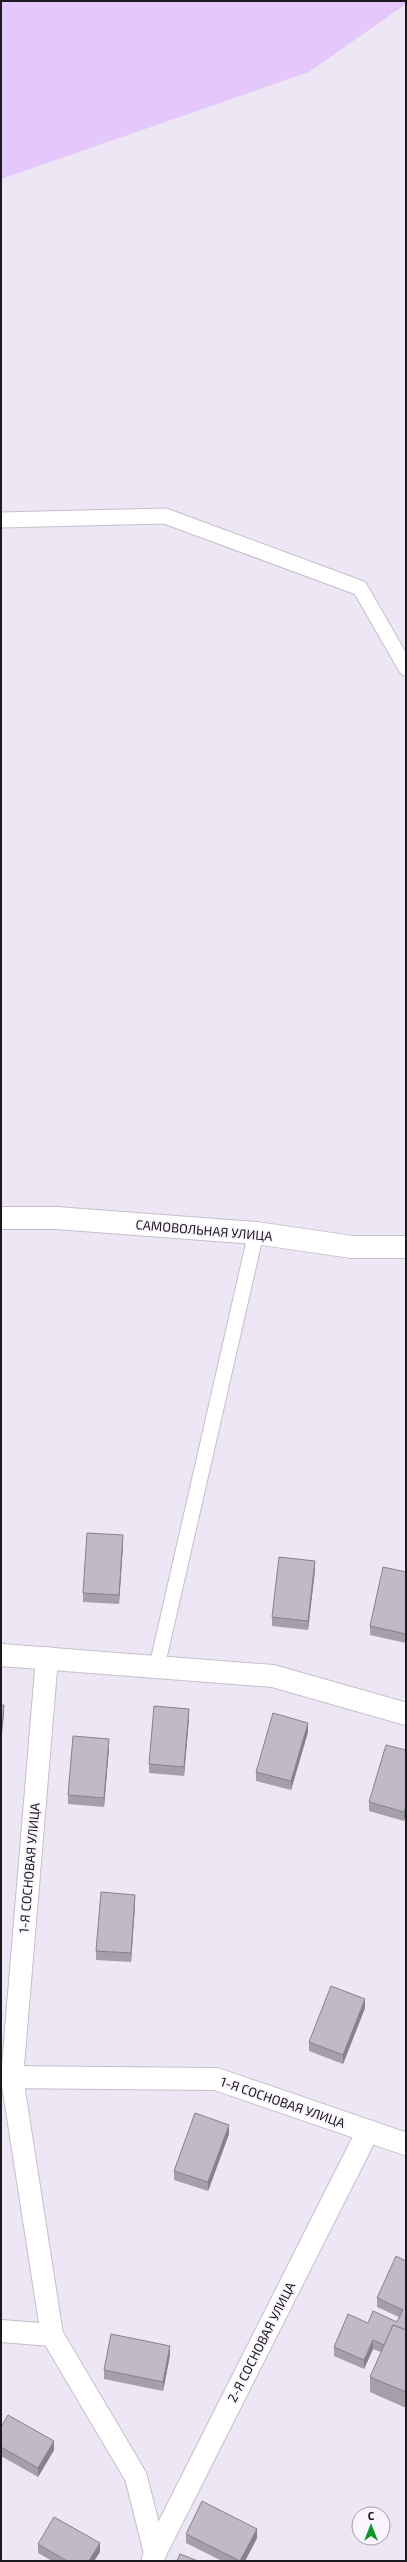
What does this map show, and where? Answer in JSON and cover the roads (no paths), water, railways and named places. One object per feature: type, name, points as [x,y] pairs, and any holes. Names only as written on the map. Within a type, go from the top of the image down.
[{"type":"street","name":"САМОВОЛЬНАЯ УЛИЦА","points":[[1,1218],[56,1218],[256,1233],[352,1247],[406,1248]]},
{"type":"street","points":[[1,1655],[273,1676],[406,1714]]},
{"type":"street","name":"1-Я СОСНОВАЯ УЛИЦА","points":[[46,1658],[7,2077],[216,2080],[406,2144]]},
{"type":"street","name":"2-Я СОСНОВАЯ УЛИЦА","points":[[7,2077],[52,2335],[136,2477],[153,2557]]},
{"type":"street","name":"2-Я СОСНОВАЯ УЛИЦА","points":[[153,2557],[368,2131]]},
{"type":"street","points":[[1,2331],[52,2335]]},
{"type":"lane","points":[[1,520],[164,516],[360,588],[406,668]]},
{"type":"lane","points":[[157,1666],[256,1233]]}]
